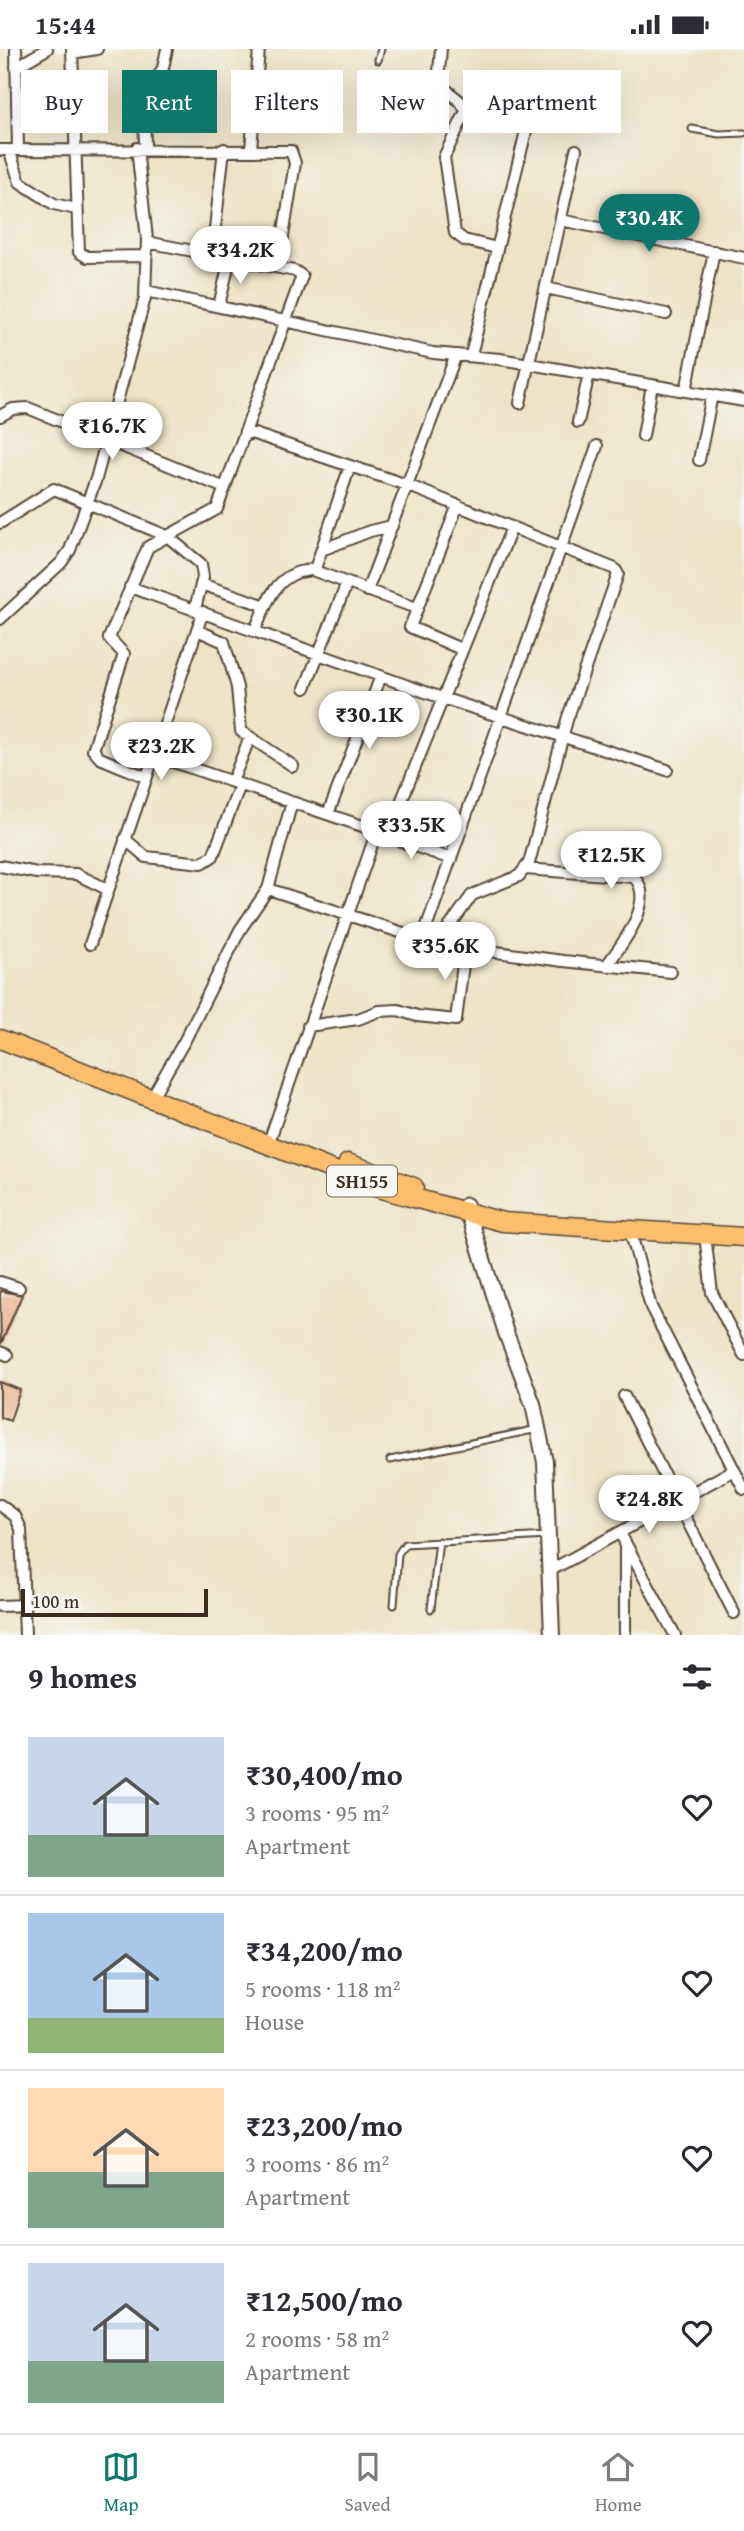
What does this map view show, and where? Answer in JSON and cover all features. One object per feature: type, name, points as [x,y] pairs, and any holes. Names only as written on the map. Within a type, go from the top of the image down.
[{"type":"main road","name":"SH155","points":[[0,1037],[156,1090],[271,1136],[503,1222],[744,1237]]},
{"type":"main road","name":"SH155","points":[[0,1037],[381,1189],[466,1207],[524,1215],[744,1229]]},
{"type":"street","points":[[16,49],[9,150],[20,182],[54,204],[76,209]]},
{"type":"street","points":[[16,67],[47,49]]},
{"type":"street","points":[[97,49],[72,51],[73,149],[79,252],[83,257],[147,256]]},
{"type":"street","points":[[0,619],[61,563],[70,550],[106,442],[146,291],[147,242],[141,148],[144,100],[163,68],[167,49]]},
{"type":"street","points":[[250,149],[259,49]]},
{"type":"street","points":[[441,49],[438,83],[461,101],[466,111],[444,157],[456,233],[464,240],[498,247]]},
{"type":"street","points":[[471,355],[526,133]]},
{"type":"street","points":[[212,255],[223,149]]},
{"type":"street","points":[[9,150],[285,149],[294,156],[278,267]]},
{"type":"street","points":[[520,403],[576,150]]},
{"type":"street","points":[[561,220],[744,258]]},
{"type":"street","points":[[146,777],[100,758],[93,750],[124,654],[109,638],[148,547],[212,514],[225,488],[302,276],[295,271],[278,267],[147,242]]},
{"type":"street","points":[[686,391],[714,251]]},
{"type":"street","points":[[219,306],[230,258]]},
{"type":"street","points":[[546,288],[666,314]]},
{"type":"street","points":[[146,291],[433,353],[471,355],[744,401]]},
{"type":"street","points":[[367,591],[456,355]]},
{"type":"street","points":[[578,422],[589,374]]},
{"type":"street","points":[[643,436],[652,385]]},
{"type":"street","points":[[699,460],[712,395]]},
{"type":"street","points":[[0,416],[13,409],[28,408],[106,442],[225,488]]},
{"type":"street","points":[[245,431],[407,485],[615,569],[618,574],[562,739],[525,869],[519,876],[472,895],[437,944]]},
{"type":"street","points":[[422,940],[559,546],[597,446]]},
{"type":"street","points":[[312,570],[324,549],[350,466]]},
{"type":"street","points":[[0,523],[54,489],[167,536],[201,564],[197,630],[90,944]]},
{"type":"street","points":[[458,505],[410,624],[411,630],[461,649]]},
{"type":"street","points":[[324,549],[370,531],[392,527]]},
{"type":"street","points":[[271,1136],[373,842],[397,812],[512,527]]},
{"type":"street","points":[[255,630],[272,591],[294,573],[312,570],[416,608]]},
{"type":"street","points":[[305,688],[346,583]]},
{"type":"street","points":[[201,584],[265,606]]},
{"type":"street","points":[[130,587],[500,718],[667,770]]},
{"type":"street","points":[[197,630],[224,642],[237,687],[238,721],[242,731],[293,766]]},
{"type":"street","points":[[328,814],[381,676]]},
{"type":"street","points":[[125,839],[146,857],[157,860],[202,863],[208,861],[213,856],[250,737]]},
{"type":"street","points":[[153,755],[451,859]]},
{"type":"street","points":[[156,1090],[185,1040],[240,930],[268,889],[292,802]]},
{"type":"street","points":[[0,866],[37,873],[76,874],[107,889]]},
{"type":"street","points":[[525,869],[634,877],[640,883],[641,896],[634,926],[606,965]]},
{"type":"street","points":[[268,889],[437,944],[671,972]]},
{"type":"street","points":[[308,1026],[358,1019],[379,1011],[398,1010],[417,1016],[456,1020],[465,948]]},
{"type":"street","points":[[466,1207],[506,1333],[533,1404],[545,1462],[552,1635]]},
{"type":"street","points":[[631,1230],[651,1307],[744,1489]]},
{"type":"street","points":[[705,1235],[712,1293],[744,1355]]},
{"type":"street","points":[[0,1282],[19,1288]]},
{"type":"street","points":[[624,1396],[734,1613]]},
{"type":"street","points":[[549,1571],[622,1537],[677,1501],[734,1470]]},
{"type":"street","points":[[0,1505],[15,1516],[21,1529],[25,1635]]},
{"type":"street","points":[[622,1537],[625,1635]]},
{"type":"street","points":[[622,1537],[675,1635]]},
{"type":"street","points":[[0,1606],[24,1605]]},
{"type":"lane","points":[[378,60],[381,49]]},
{"type":"lane","points":[[692,129],[719,134],[744,133]]},
{"type":"lane","points":[[390,1460],[538,1429]]},
{"type":"lane","points":[[394,1605],[401,1547],[412,1542],[548,1536]]},
{"type":"lane","points":[[431,1609],[439,1541]]},
{"type":"building","points":[[1,1291],[22,1295],[1,1344],[0,1294]]},
{"type":"building","points":[[0,1382],[20,1390],[10,1421],[0,1417]]}]
